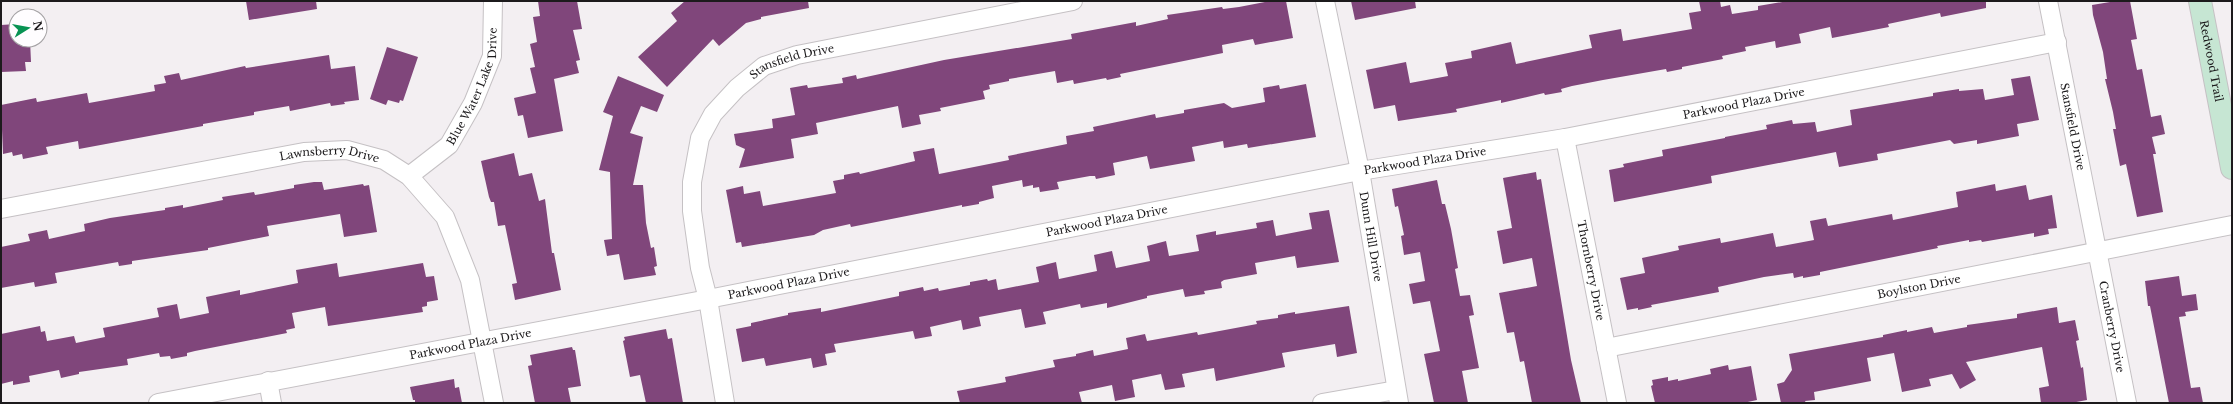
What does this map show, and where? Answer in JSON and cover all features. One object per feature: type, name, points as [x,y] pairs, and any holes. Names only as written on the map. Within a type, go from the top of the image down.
[{"type":"street","name":"Blue Water Lake Drive","points":[[409,176],[449,145],[473,103],[492,56],[493,1]]},
{"type":"street","name":"Stansfield Drive","points":[[725,403],[708,299],[700,268],[692,211],[692,182],[700,138],[713,114],[737,88],[764,66],[797,55],[1073,1]]},
{"type":"street","name":"Dunn Hill Drive","points":[[1325,1],[1360,171],[1398,396]]},
{"type":"street","name":"Stansfield Drive","points":[[2048,1],[2097,251]]},
{"type":"street","name":"Redwood Trail","points":[[2200,1],[2232,168]]},
{"type":"street","name":"Parkwood Plaza Drive","points":[[158,403],[708,299],[1360,171],[1565,138],[2056,42]]},
{"type":"street","name":"Thornberry Drive","points":[[1565,138],[1617,403]]},
{"type":"street","name":"Lawnsberry Drive","points":[[1,209],[304,152],[347,150],[384,160],[409,176],[445,217],[470,280],[494,403]]},
{"type":"street","name":"Boylston Drive","points":[[1606,348],[2232,225]]},
{"type":"street","name":"Cranberry Drive","points":[[2097,251],[2127,403]]},
{"type":"street","points":[[268,381],[272,403]]},
{"type":"street","points":[[1322,403],[1398,396]]},
{"type":"building","points":[[246,1],[316,1],[317,9],[249,20]]},
{"type":"building","points":[[538,1],[577,1],[582,29],[573,30],[580,60],[576,61],[579,73],[554,79],[563,131],[528,138],[523,115],[518,116],[514,98],[536,93],[530,68],[535,67],[530,44],[537,42],[533,17],[540,16]]},
{"type":"building","points":[[685,1],[808,1],[809,8],[761,17],[761,19],[746,23],[719,46],[713,39],[667,87],[638,57],[677,21],[671,13]]},
{"type":"building","points":[[1270,1],[1286,1],[1293,38],[1255,45],[1253,39],[1222,45],[1223,53],[1120,74],[1121,77],[1107,80],[1106,78],[1074,84],[1073,80],[1057,83],[1055,71],[1009,79],[1009,81],[989,85],[990,89],[983,91],[985,99],[940,108],[941,111],[919,115],[921,124],[902,128],[898,106],[816,123],[818,134],[791,139],[794,158],[739,168],[745,149],[736,145],[734,134],[773,128],[772,119],[795,115],[790,88],[807,85],[808,88],[843,83],[842,78],[856,75],[857,79],[944,60],[1072,39],[1071,34],[1136,22],[1136,26],[1168,19],[1167,15],[1222,7],[1223,9],[1239,7]]},
{"type":"building","points":[[1351,1],[1415,1],[1416,8],[1355,20]]},
{"type":"building","points":[[1699,1],[1720,1],[1721,7],[1730,5],[1732,14],[1758,10],[1758,6],[1788,1],[1986,1],[1986,8],[1941,17],[1940,13],[1888,24],[1889,27],[1832,38],[1830,27],[1799,34],[1801,43],[1776,48],[1775,41],[1745,47],[1746,51],[1722,56],[1723,59],[1682,67],[1682,69],[1667,72],[1666,69],[1603,80],[1561,89],[1562,92],[1545,95],[1544,93],[1501,103],[1501,100],[1456,109],[1457,112],[1398,121],[1395,105],[1374,109],[1366,70],[1406,62],[1410,83],[1448,76],[1445,63],[1472,58],[1471,51],[1511,42],[1516,64],[1592,48],[1589,35],[1621,29],[1623,41],[1692,29],[1689,13],[1701,11]]},
{"type":"building","points":[[2116,1],[2130,1],[2137,39],[2131,40],[2137,70],[2142,69],[2151,117],[2161,115],[2165,134],[2152,137],[2156,154],[2153,154],[2163,212],[2137,217],[2126,164],[2120,166],[2113,129],[2116,129],[2105,79],[2107,79],[2103,52],[2093,15],[2092,5]]},
{"type":"building","points":[[1,25],[8,25],[8,48],[30,48],[31,62],[25,62],[26,71],[1,72]]},
{"type":"building","points":[[387,47],[418,57],[403,101],[400,100],[399,103],[388,100],[386,105],[370,99]]},
{"type":"building","points":[[329,55],[331,69],[355,66],[359,100],[344,102],[345,104],[331,106],[330,103],[290,111],[289,106],[254,112],[254,115],[203,124],[203,126],[79,149],[78,141],[46,147],[48,154],[23,159],[22,154],[13,156],[12,152],[3,154],[1,105],[36,98],[37,102],[87,93],[89,103],[155,91],[154,85],[166,83],[164,76],[179,73],[181,80],[245,66],[246,68]]},
{"type":"building","points":[[618,76],[664,95],[657,112],[641,106],[630,133],[643,137],[633,185],[643,185],[646,223],[651,248],[654,247],[657,266],[654,267],[656,275],[624,280],[619,254],[607,256],[604,240],[612,239],[610,172],[599,170],[613,116],[603,112]]},
{"type":"building","points":[[2030,76],[2039,120],[2017,124],[2019,136],[1977,144],[1977,140],[1954,144],[1950,140],[1877,154],[1878,160],[1839,167],[1836,152],[1711,176],[1712,183],[1614,202],[1609,170],[1624,167],[1623,164],[1663,156],[1662,150],[1767,129],[1766,125],[1792,120],[1793,124],[1815,122],[1817,132],[1852,125],[1850,110],[1933,96],[1933,93],[1959,89],[1959,91],[1983,89],[1985,100],[2014,95],[2011,79]]},
{"type":"building","points":[[1306,84],[1316,137],[1248,148],[1247,144],[1224,148],[1223,141],[1192,147],[1195,161],[1150,169],[1147,156],[1113,163],[1115,175],[1096,179],[1095,176],[1090,176],[1057,182],[1059,189],[1040,192],[1039,187],[1033,188],[1033,185],[1023,187],[1022,180],[992,186],[994,198],[979,202],[979,204],[962,207],[962,205],[851,227],[850,224],[823,230],[814,235],[742,247],[741,242],[736,243],[726,190],[743,186],[744,194],[760,191],[763,206],[836,193],[833,181],[844,179],[844,175],[859,172],[860,174],[915,161],[913,152],[934,148],[939,174],[1009,160],[1008,156],[1067,144],[1066,136],[1094,131],[1093,127],[1155,114],[1156,118],[1184,113],[1184,110],[1224,103],[1232,108],[1265,102],[1263,88],[1279,85],[1280,89]]},
{"type":"building","points":[[514,153],[519,176],[532,173],[539,201],[545,199],[552,253],[554,253],[561,290],[515,300],[512,284],[517,283],[505,225],[498,226],[494,202],[491,202],[489,197],[481,161]]},
{"type":"building","points":[[1536,172],[1537,180],[1541,179],[1571,360],[1581,403],[1532,403],[1524,361],[1520,362],[1514,332],[1507,333],[1499,293],[1537,286],[1532,258],[1503,264],[1497,231],[1512,228],[1503,178]]},
{"type":"building","points":[[1437,180],[1442,204],[1445,204],[1451,229],[1458,268],[1455,269],[1460,296],[1470,295],[1474,315],[1469,316],[1479,368],[1462,371],[1468,403],[1434,403],[1424,354],[1440,351],[1430,301],[1413,304],[1409,284],[1425,281],[1420,252],[1404,255],[1401,236],[1404,235],[1398,206],[1395,207],[1392,189]]},
{"type":"building","points":[[322,182],[324,190],[363,184],[364,186],[369,185],[377,232],[344,237],[340,214],[267,226],[269,236],[208,248],[208,250],[132,261],[132,264],[119,266],[118,262],[55,273],[57,283],[35,287],[34,282],[1,288],[1,247],[30,241],[28,234],[47,230],[49,239],[85,231],[84,224],[110,218],[165,210],[165,208],[183,205],[183,208],[223,200],[222,197],[254,192],[255,195],[294,188],[294,185]]},
{"type":"building","points":[[1995,184],[1996,191],[2026,185],[2029,200],[2052,195],[2057,228],[2048,229],[2049,234],[2034,237],[2034,233],[1982,242],[1981,240],[1969,242],[1969,240],[1937,246],[1938,248],[1820,272],[1820,275],[1803,278],[1803,276],[1794,278],[1793,273],[1764,277],[1718,287],[1719,292],[1651,305],[1652,307],[1638,310],[1638,308],[1627,310],[1620,278],[1645,273],[1642,258],[1679,250],[1678,246],[1720,238],[1721,243],[1773,233],[1776,247],[1814,240],[1810,221],[1826,218],[1828,226],[1892,214],[1893,220],[1958,207],[1956,192]]},
{"type":"building","points":[[1329,210],[1339,262],[1297,268],[1295,256],[1255,263],[1257,274],[1224,280],[1221,282],[1222,288],[1204,291],[1205,294],[1185,297],[1183,289],[1147,296],[1147,298],[1107,308],[1107,303],[1081,308],[1080,304],[1043,312],[1046,324],[1025,328],[1021,309],[979,317],[981,326],[963,330],[961,320],[930,327],[932,336],[915,339],[913,331],[834,344],[836,352],[825,354],[827,365],[813,368],[811,358],[766,366],[764,358],[742,362],[736,329],[751,326],[751,323],[788,315],[788,313],[821,308],[821,312],[899,296],[899,292],[923,287],[924,291],[938,288],[939,291],[970,285],[970,282],[987,279],[988,281],[996,279],[998,290],[1039,282],[1036,267],[1056,262],[1059,279],[1097,271],[1094,255],[1112,251],[1116,268],[1150,261],[1147,246],[1166,241],[1169,256],[1199,251],[1196,235],[1216,231],[1216,235],[1257,228],[1256,223],[1273,220],[1276,236],[1312,229],[1309,213]]},
{"type":"building","points":[[337,263],[339,277],[423,263],[426,277],[434,276],[438,300],[427,302],[427,306],[422,307],[423,312],[328,326],[325,307],[292,313],[295,328],[286,330],[287,333],[195,351],[187,353],[187,356],[171,359],[170,356],[160,357],[159,353],[127,359],[128,365],[79,372],[79,374],[61,378],[59,370],[29,376],[30,382],[13,385],[13,381],[1,384],[1,334],[40,326],[41,332],[45,331],[47,341],[74,336],[76,343],[105,337],[103,328],[159,317],[157,308],[177,304],[180,319],[209,313],[206,297],[240,290],[240,295],[298,283],[296,270]]},
{"type":"building","points":[[2179,276],[2182,296],[2196,294],[2198,310],[2185,312],[2186,316],[2179,317],[2191,388],[2200,387],[2203,403],[2169,403],[2150,306],[2148,306],[2145,281]]},
{"type":"building","points":[[1349,306],[1357,353],[1337,357],[1335,344],[1282,353],[1285,367],[1216,381],[1214,368],[1182,374],[1185,387],[1165,390],[1161,374],[1132,380],[1135,397],[1115,401],[1112,385],[1079,392],[1082,403],[960,403],[957,391],[1006,382],[1005,377],[1055,367],[1053,360],[1076,356],[1076,354],[1093,350],[1094,356],[1128,349],[1126,338],[1145,334],[1147,341],[1197,332],[1198,335],[1257,324],[1256,321],[1278,318],[1278,315]]},
{"type":"building","points":[[2057,307],[2059,323],[2075,320],[2079,340],[2076,341],[2081,368],[2083,367],[2087,400],[2071,403],[2041,403],[2039,388],[2049,386],[2042,347],[1966,362],[1976,380],[1960,389],[1952,374],[1929,379],[1931,386],[1902,392],[1894,353],[1867,358],[1871,381],[1814,392],[1815,400],[1805,401],[1806,403],[1781,403],[1777,384],[1784,382],[1792,370],[1789,354],[1883,337],[1883,335],[1907,330],[1907,332],[1932,327],[1934,333],[1967,327],[1967,325],[2017,318],[2017,314]]},
{"type":"building","points":[[666,329],[668,339],[672,338],[683,403],[646,403],[640,375],[630,377],[623,341],[625,340],[624,337]]},
{"type":"building","points":[[572,347],[573,350],[575,350],[581,386],[568,388],[571,403],[535,403],[528,366],[532,365],[530,355]]},
{"type":"building","points":[[1728,365],[1729,370],[1751,366],[1757,400],[1743,403],[1655,403],[1651,386],[1653,385],[1652,380],[1668,377],[1668,381],[1678,379],[1678,381],[1711,374],[1710,369]]},
{"type":"building","points":[[454,379],[455,388],[459,387],[462,403],[415,403],[415,400],[413,400],[410,387]]}]
